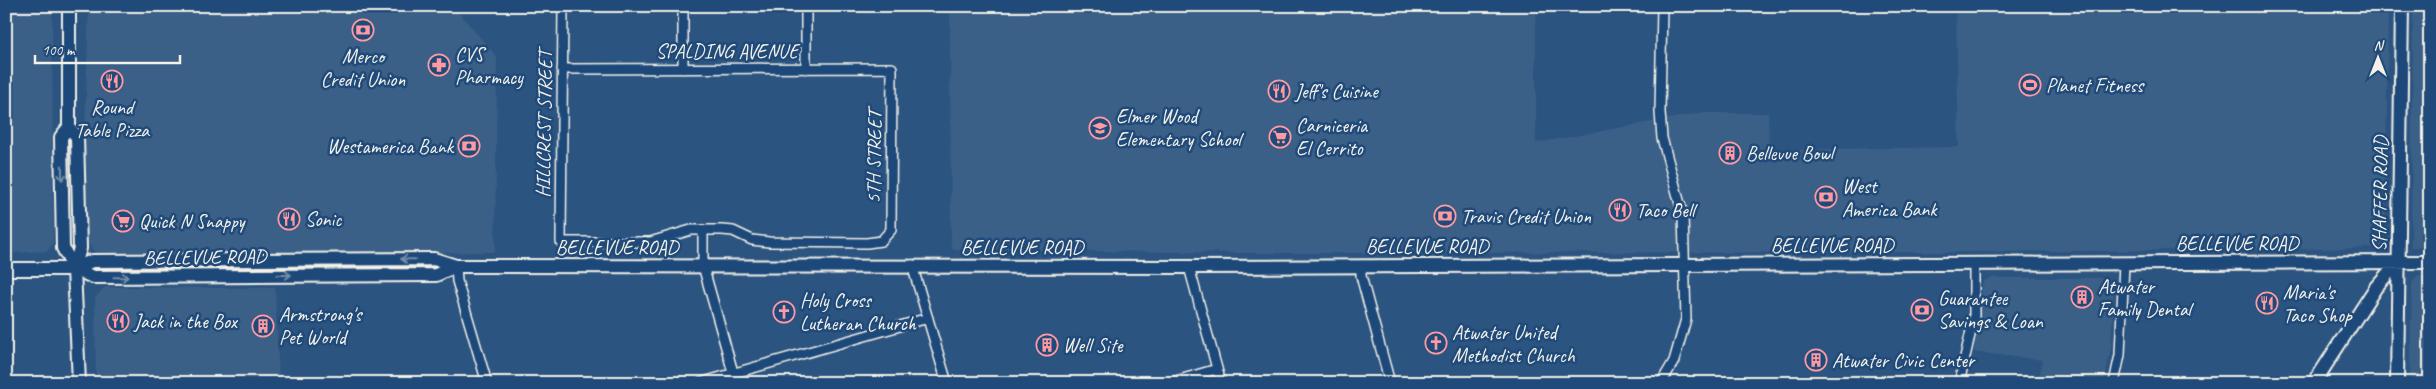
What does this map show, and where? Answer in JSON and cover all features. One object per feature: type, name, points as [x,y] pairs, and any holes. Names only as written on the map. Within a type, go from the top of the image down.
[{"type":"main road","points":[[70,6],[69,127],[61,137],[63,248],[74,269],[79,383]]},
{"type":"main road","name":"SHAFFER ROAD","points":[[2397,383],[2402,6]]},
{"type":"main road","points":[[231,275],[240,265],[253,259]]},
{"type":"main road","name":"BELLEVUE ROAD","points":[[74,269],[92,261],[253,259],[434,259],[456,266],[912,265],[1189,267],[2430,262]]},
{"type":"main road","points":[[2314,383],[2376,288],[2398,262]]},
{"type":"main road","name":"BELLEVUE ROAD","points":[[6,269],[74,269],[93,277],[436,275],[456,266]]},
{"type":"street","name":"HILLCREST STREET","points":[[563,6],[560,242],[650,242],[691,230],[703,230]]},
{"type":"street","points":[[683,6],[683,68]]},
{"type":"street","points":[[806,6],[806,68]]},
{"type":"street","points":[[1662,6],[1660,112],[1662,138],[1683,215],[1686,319],[1674,361],[1662,383]]},
{"type":"street","name":"SPALDING AVENUE","points":[[562,69],[892,68]]},
{"type":"street","name":"5TH STREET","points":[[703,230],[733,231],[752,240],[769,242],[880,241],[891,230],[892,68]]},
{"type":"street","points":[[703,230],[703,266],[736,383]]},
{"type":"street","points":[[2114,383],[2120,355],[2124,262]]},
{"type":"street","points":[[1959,383],[1974,318],[1974,263]]},
{"type":"street","points":[[912,265],[947,383]]},
{"type":"street","points":[[456,266],[456,281],[487,383]]},
{"type":"street","points":[[1361,266],[1361,276],[1390,383]]},
{"type":"street","points":[[1189,267],[1221,383]]},
{"type":"street","points":[[700,383],[928,318]]},
{"type":"street","points":[[1169,383],[1217,369]]},
{"type":"shaded area","points":[[6,6],[52,6],[53,244],[47,251],[6,253]]},
{"type":"shaded area","points":[[89,6],[453,6],[497,57],[495,252],[98,257],[88,243],[84,162]]},
{"type":"shaded area","points":[[950,6],[1536,6],[1536,143],[1701,113],[1768,113],[1769,150],[1959,147],[1956,6],[2388,6],[2385,248],[1961,252],[1249,253],[951,249]]},
{"type":"shaded area","points":[[2413,6],[2430,6],[2430,247],[2411,247]]},
{"type":"shaded area","points":[[2417,276],[2430,276],[2430,383],[2410,383],[2412,283]]},
{"type":"shaded area","points":[[1990,278],[2109,278],[2114,287],[2111,348],[2104,383],[2038,383],[2043,360],[1974,352],[1983,282]]},
{"type":"shaded area","points":[[105,287],[275,288],[279,383],[96,383],[95,298]]},
{"type":"place","name":"Merco Credit Union","points":[[363,30]]},
{"type":"place","name":"CVS Pharmacy","points":[[439,65]]},
{"type":"place","name":"Round Table Pizza","points":[[112,81]]},
{"type":"place","name":"Planet Fitness","points":[[2030,85]]},
{"type":"place","name":"Jeff's Cuisine","points":[[1279,91]]},
{"type":"place","name":"Elmer Wood Elementary School","points":[[1100,128]]},
{"type":"place","name":"Carniceria El Cerrito","points":[[1280,137]]},
{"type":"place","name":"Westamerica Bank","points":[[469,146]]},
{"type":"place","name":"Bellevue Bowl","points":[[1730,153]]},
{"type":"place","name":"West America Bank","points":[[1826,197]]},
{"type":"place","name":"Taco Bell","points":[[1620,210]]},
{"type":"place","name":"Travis Credit Union","points":[[1445,216]]},
{"type":"place","name":"Sonic","points":[[289,219]]},
{"type":"place","name":"Quick N Snappy","points":[[123,221]]},
{"type":"place","name":"Atwater Family Dental","points":[[2082,297]]},
{"type":"place","name":"Maria's Taco Shop","points":[[2267,303]]},
{"type":"place","name":"Guarantee Savings & Loan","points":[[1922,310]]},
{"type":"place","name":"Holy Cross Lutheran Church","points":[[784,312]]},
{"type":"place","name":"Jack in the Box","points":[[118,321]]},
{"type":"place","name":"Armstrong's Pet World","points":[[263,326]]},
{"type":"place","name":"Atwater United Methodist Church","points":[[1436,343]]},
{"type":"place","name":"Well Site","points":[[1047,345]]},
{"type":"place","name":"Atwater Civic Center","points":[[1816,360]]}]
